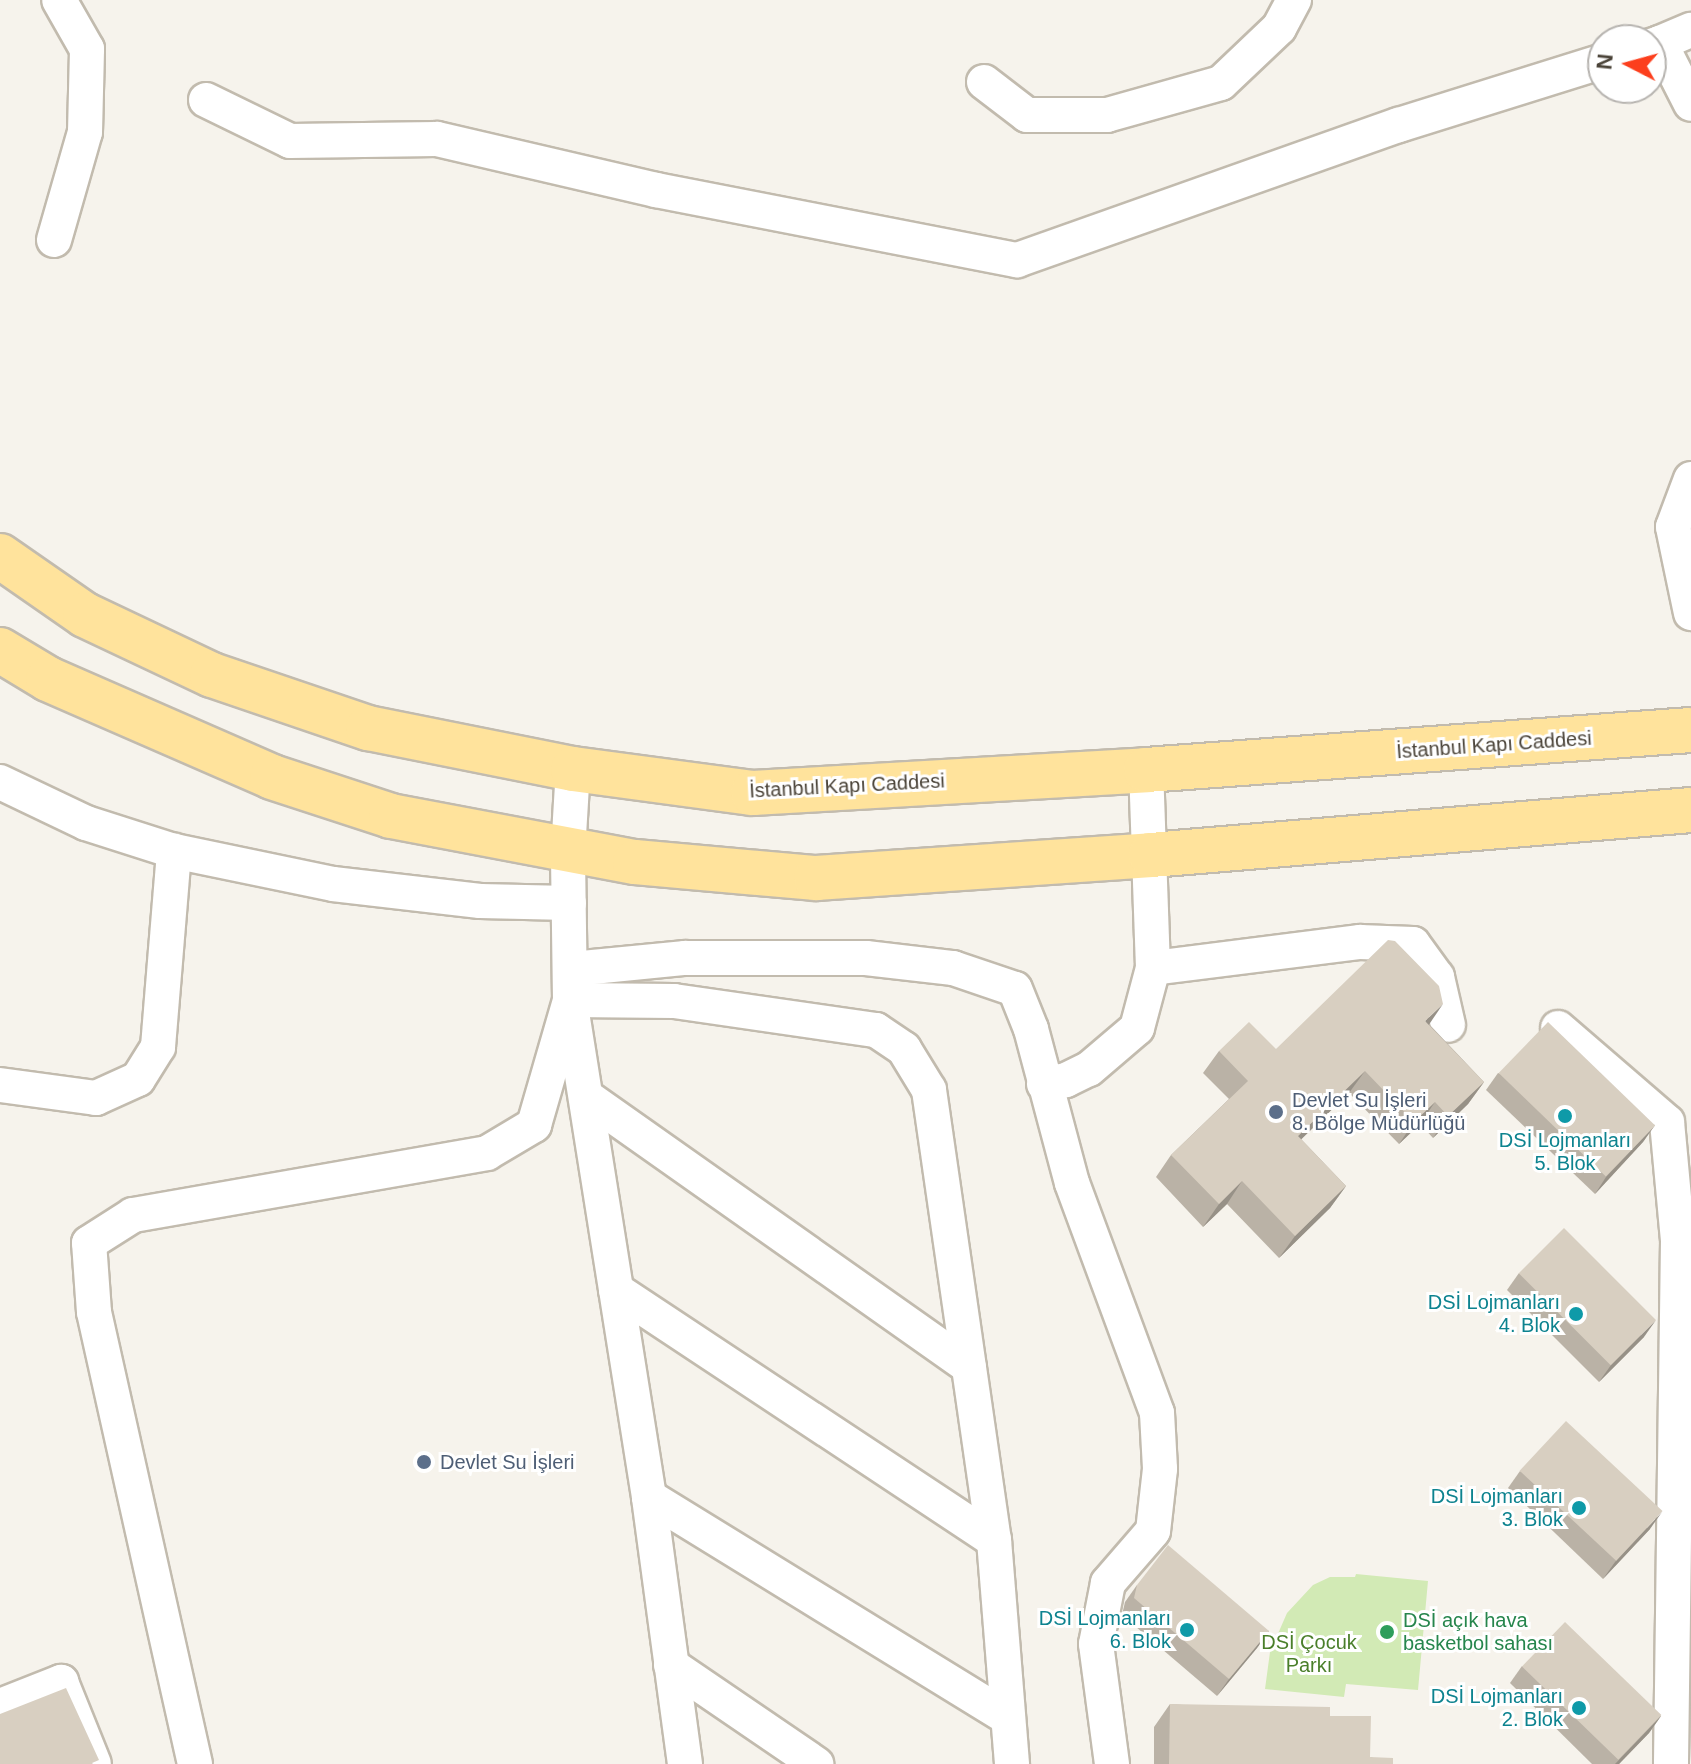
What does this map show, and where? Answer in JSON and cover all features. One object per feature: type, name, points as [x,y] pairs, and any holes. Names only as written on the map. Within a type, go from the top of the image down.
[{"type":"main road","name":"İstanbul Kapı Caddesi","points":[[0,556],[85,615],[212,675],[368,728],[573,769],[753,793],[1146,770],[1691,730]]},
{"type":"main road","points":[[0,650],[48,679],[272,777],[391,816],[568,852],[635,862],[816,878],[1151,855],[1691,810]]},
{"type":"street","points":[[54,240],[85,132],[87,49],[59,0]]},
{"type":"street","points":[[984,82],[1027,115],[1107,115],[1221,83],[1279,28],[1294,0]]},
{"type":"street","points":[[1667,40],[1691,104]]},
{"type":"street","points":[[206,100],[290,141],[437,139],[656,190],[1017,260],[1399,125],[1587,66]]},
{"type":"street","points":[[1691,479],[1673,527],[1691,613]]},
{"type":"street","points":[[573,769],[568,852],[571,985],[649,1497],[685,1764]]},
{"type":"street","points":[[1044,1084],[1066,1080],[1089,1069],[1137,1028],[1153,968],[1146,770]]},
{"type":"street","points":[[0,782],[86,823],[174,851],[333,884],[480,901],[569,903]]},
{"type":"street","points":[[0,1085],[96,1098],[138,1079],[158,1047],[174,851]]},
{"type":"street","points":[[1153,968],[1360,942],[1413,944],[1437,977],[1448,1025]]},
{"type":"street","points":[[571,985],[685,958],[866,958],[953,968],[1015,989],[1031,1029],[1072,1183],[1157,1413],[1160,1469],[1153,1531],[1108,1583],[1096,1644],[1112,1764]]},
{"type":"street","points":[[571,985],[876,1030],[904,1049],[929,1090],[994,1540],[1012,1764]]},
{"type":"street","points":[[195,1764],[94,1312],[89,1243],[133,1215],[487,1153],[534,1125],[571,985]]},
{"type":"street","points":[[1558,1028],[1667,1122],[1678,1241],[1671,1764]]},
{"type":"street","points":[[588,1098],[969,1367]]},
{"type":"street","points":[[616,1290],[994,1540]]},
{"type":"street","points":[[649,1497],[1007,1717]]},
{"type":"street","points":[[671,1665],[816,1764]]},
{"type":"street","points":[[0,1706],[61,1682],[94,1764]]},
{"type":"green space","name":"DSİ Çocuk Parkı","points":[[1356,1574],[1428,1581],[1418,1690],[1346,1684],[1344,1697],[1265,1689],[1270,1652],[1287,1613],[1313,1585],[1330,1577],[1355,1577]]},
{"type":"building","name":"Devlet Su İşleri 8. Bölge Müdürlüğü","points":[[1388,940],[1395,941],[1439,986],[1443,1004],[1425,1021],[1484,1082],[1448,1116],[1435,1102],[1414,1122],[1365,1071],[1298,1136],[1346,1186],[1295,1236],[1242,1181],[1219,1204],[1171,1155],[1248,1081],[1219,1051],[1249,1022],[1276,1049]]},
{"type":"building","name":"DSİ Lojmanları 5. Blok","points":[[1548,1022],[1655,1126],[1606,1177],[1499,1073]]},
{"type":"building","name":"DSİ Lojmanları 4. Blok","points":[[1564,1228],[1656,1320],[1611,1365],[1519,1273]]},
{"type":"building","name":"DSİ Lojmanları 3. Blok","points":[[1566,1421],[1663,1511],[1616,1561],[1520,1471]]},
{"type":"building","name":"DSİ Lojmanları 6. Blok","points":[[1168,1545],[1269,1631],[1229,1679],[1134,1598],[1137,1585]]},
{"type":"building","name":"DSİ Lojmanları 2. Blok","points":[[1565,1622],[1661,1715],[1618,1760],[1522,1667]]},
{"type":"building","points":[[66,1688],[99,1760],[93,1764],[0,1764],[0,1714]]},
{"type":"building","points":[[1170,1704],[1330,1707],[1330,1716],[1371,1716],[1370,1757],[1393,1758],[1393,1764],[1169,1764]]},
{"type":"place","name":"Devlet Su İşleri 8. Bölge Müdürlüğü","points":[[1276,1112]]},
{"type":"place","name":"DSİ Lojmanları 5. Blok","points":[[1565,1116]]},
{"type":"place","name":"DSİ Lojmanları 4. Blok","points":[[1576,1314]]},
{"type":"place","name":"Devlet Su İşleri","points":[[424,1462]]},
{"type":"place","name":"DSİ Lojmanları 3. Blok","points":[[1579,1508]]},
{"type":"place","name":"DSİ Lojmanları 6. Blok","points":[[1187,1630]]},
{"type":"place","name":"DSİ açık hava basketbol sahası","points":[[1387,1632]]},
{"type":"place","name":"DSİ Lojmanları 2. Blok","points":[[1579,1708]]}]
